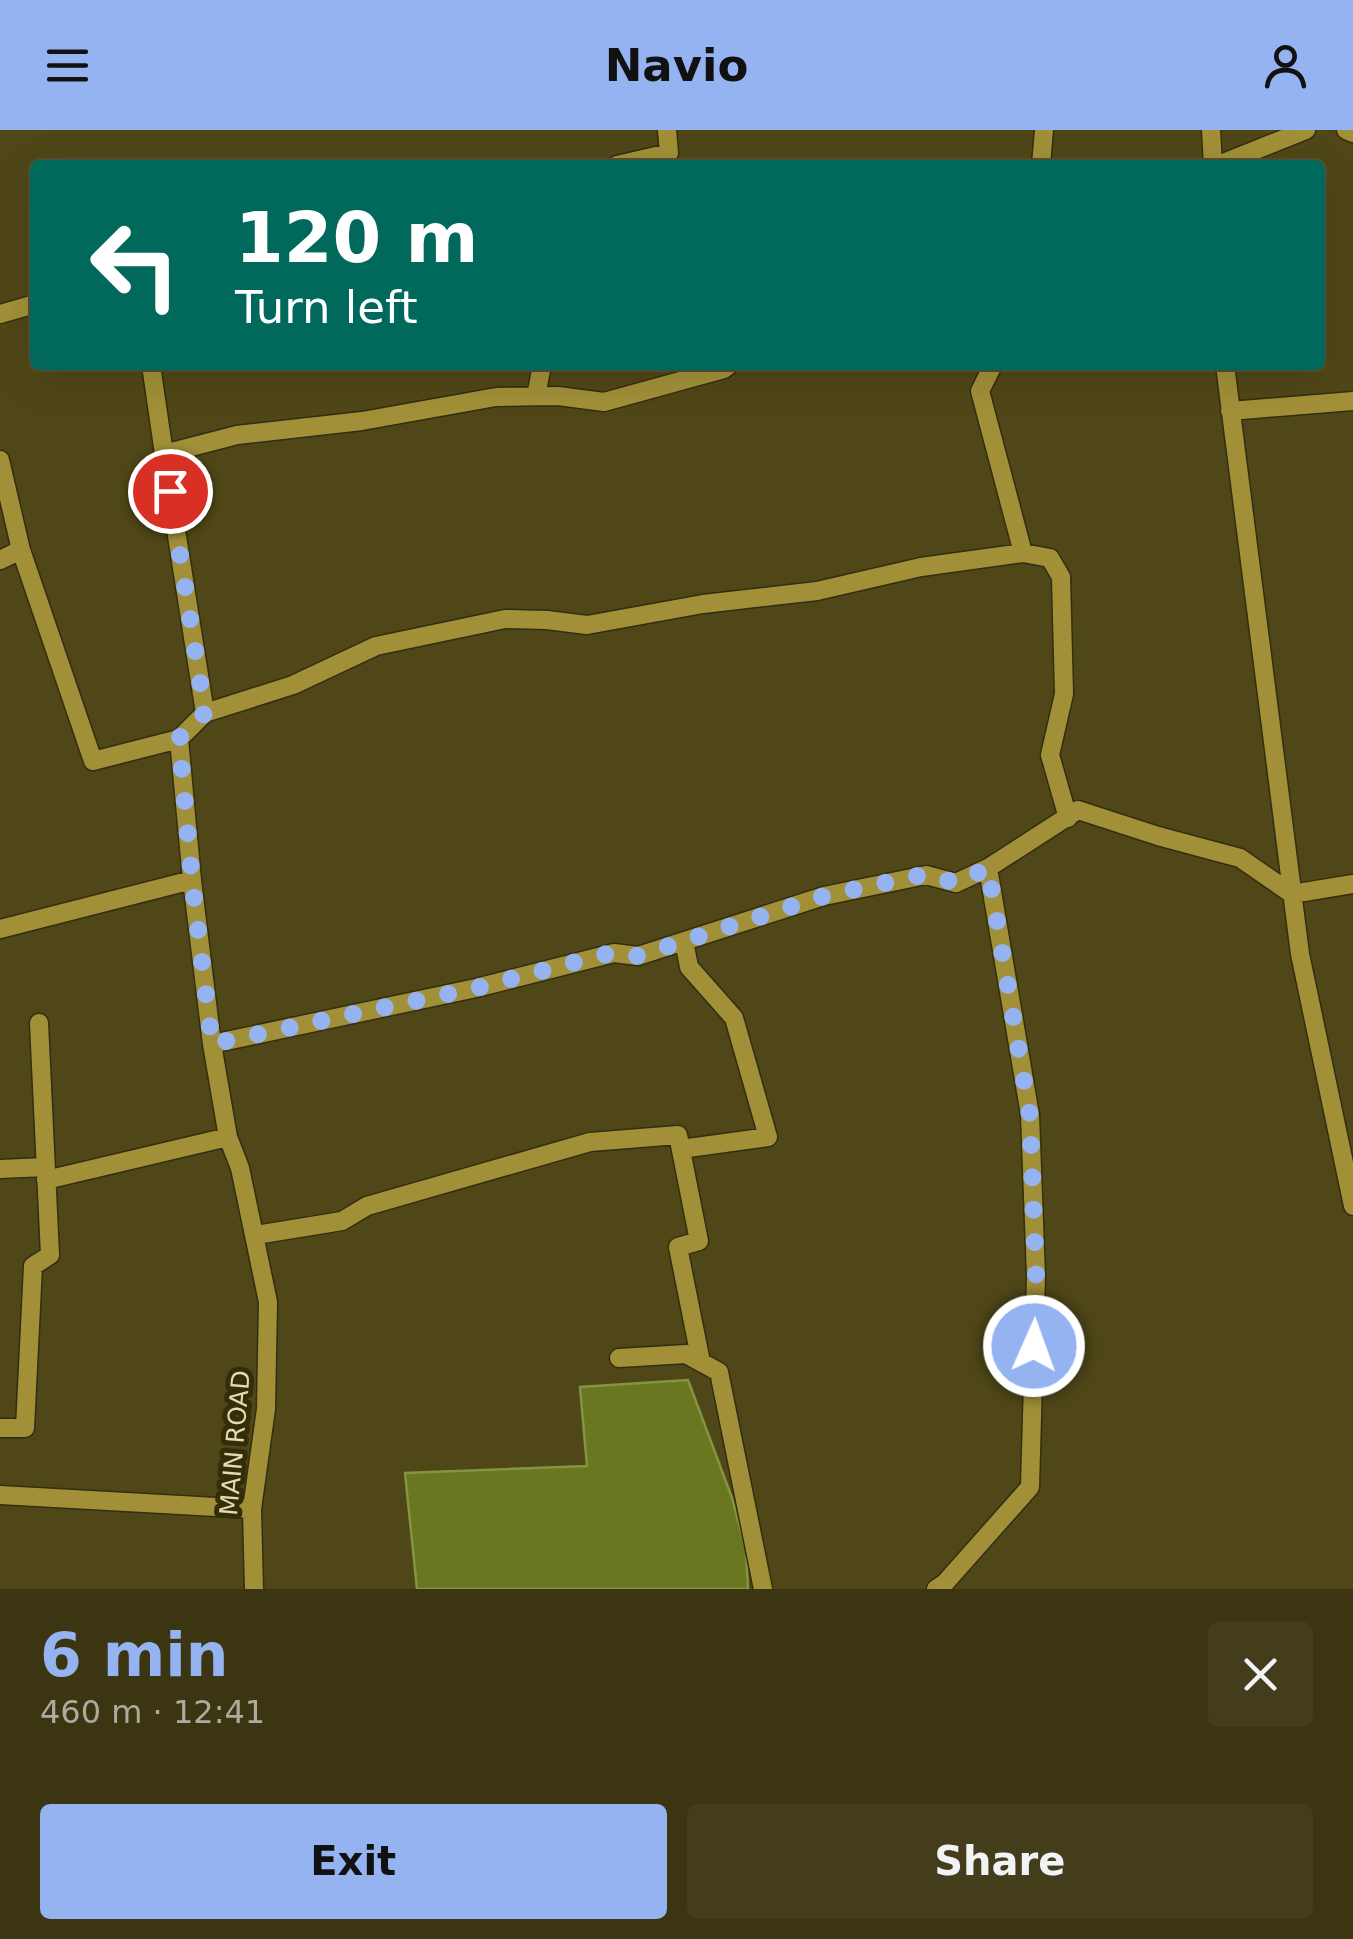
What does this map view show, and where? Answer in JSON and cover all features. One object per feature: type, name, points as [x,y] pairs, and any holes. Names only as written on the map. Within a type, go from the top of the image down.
[{"type":"street","points":[[639,160],[669,153],[666,130]]},
{"type":"street","points":[[1041,160],[1044,130]]},
{"type":"street","points":[[1211,130],[1215,160]]},
{"type":"street","points":[[1229,160],[1306,130]]},
{"type":"street","points":[[1346,130],[1353,133]]},
{"type":"street","points":[[0,314],[30,305]]},
{"type":"street","points":[[152,370],[205,713]]},
{"type":"street","points":[[536,396],[541,370]]},
{"type":"street","points":[[164,454],[237,435],[362,422],[496,398],[558,396],[604,402],[717,370]]},
{"type":"street","points":[[990,370],[980,391],[1023,553]]},
{"type":"street","points":[[1226,370],[1300,954],[1353,1206]]},
{"type":"street","points":[[1230,411],[1353,401]]},
{"type":"street","points":[[0,460],[22,550],[93,761],[179,738],[205,713],[293,686],[376,646],[505,619],[587,625],[703,604],[818,590],[921,567],[1023,553],[1050,558],[1060,577],[1064,694],[1050,755],[1068,818]]},
{"type":"street","points":[[0,560],[22,550]]},
{"type":"street","name":"MAIN ROAD","points":[[179,738],[212,1044],[228,1137],[240,1168],[268,1302],[266,1409],[252,1508],[254,1589]]},
{"type":"street","points":[[212,1044],[476,988],[614,952],[638,956],[824,896],[926,874],[956,883],[988,868],[1078,810],[1240,858],[1292,894],[1353,884]]},
{"type":"street","points":[[936,1589],[945,1584],[1030,1487],[1036,1276],[1030,1116],[988,868]]},
{"type":"street","points":[[0,929],[192,880]]},
{"type":"street","points":[[681,1150],[768,1137],[734,1018],[690,967],[684,941]]},
{"type":"street","points":[[0,1428],[24,1428],[33,1266],[50,1255],[39,1023]]},
{"type":"street","points":[[256,1235],[342,1221],[366,1206],[590,1142],[678,1135],[699,1242],[678,1247],[700,1362]]},
{"type":"street","points":[[0,1168],[46,1173],[228,1137]]},
{"type":"street","points":[[619,1358],[686,1354],[720,1372],[763,1589]]},
{"type":"street","points":[[0,1495],[252,1508]]},
{"type":"building","points":[[688,1380],[732,1498],[746,1550],[748,1589],[417,1589],[405,1473],[587,1466],[580,1387]]},
{"type":"route","points":[[170,491],[205,713],[179,738],[212,1044],[476,988],[614,952],[638,956],[824,896],[926,874],[956,883],[988,868],[1030,1116],[1036,1276],[1034,1346]]}]
